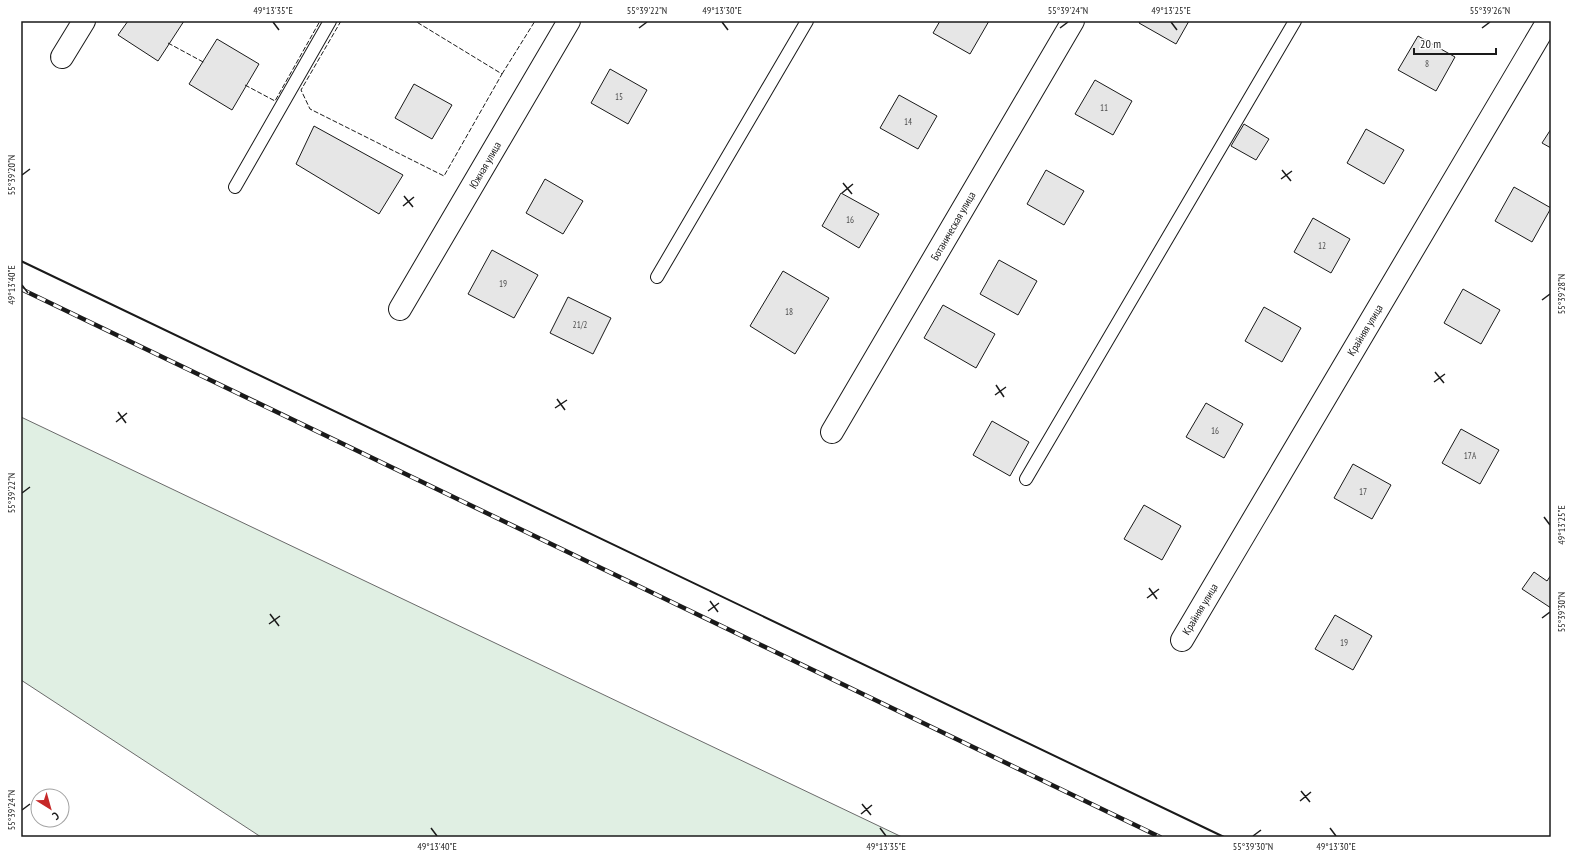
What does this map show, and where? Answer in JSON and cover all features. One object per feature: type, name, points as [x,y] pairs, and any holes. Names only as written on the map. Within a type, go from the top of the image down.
[{"type":"street","points":[[62,57],[84,21]]},
{"type":"street","name":"Южная улица","points":[[400,309],[569,21]]},
{"type":"street","name":"Ботаническая улица","points":[[832,432],[1073,21]]},
{"type":"street","name":"Крайняя улица","points":[[1182,640],[1548,21]]},
{"type":"lane","points":[[235,187],[330,21]]},
{"type":"lane","points":[[657,277],[807,21]]},
{"type":"lane","points":[[1026,478],[1295,21]]},
{"type":"green space","points":[[21,417],[902,837],[261,837],[21,680]]},
{"type":"building","points":[[128,21],[184,21],[158,61],[118,35]]},
{"type":"building","points":[[940,21],[989,21],[970,54],[933,33]]},
{"type":"building","points":[[1140,21],[1189,21],[1176,44],[1139,23]]},
{"type":"building","points":[[1418,36],[1455,57],[1436,91],[1398,70]]},
{"type":"building","points":[[217,39],[259,64],[232,110],[189,84]]},
{"type":"building","points":[[610,69],[647,90],[628,124],[591,103]]},
{"type":"building","points":[[1095,80],[1132,101],[1113,135],[1075,114]]},
{"type":"building","points":[[414,84],[452,105],[432,139],[395,118]]},
{"type":"building","points":[[899,95],[937,116],[918,149],[880,128]]},
{"type":"building","points":[[1244,124],[1269,139],[1256,160],[1231,146]]},
{"type":"building","points":[[314,126],[403,175],[379,214],[296,164]]},
{"type":"building","points":[[1366,129],[1404,150],[1384,184],[1347,163]]},
{"type":"building","points":[[1551,129],[1551,148],[1542,143]]},
{"type":"building","points":[[1046,170],[1084,191],[1064,225],[1027,204]]},
{"type":"building","points":[[545,179],[583,201],[563,234],[526,213]]},
{"type":"building","points":[[1514,187],[1551,208],[1532,242],[1495,221]]},
{"type":"building","points":[[841,193],[879,214],[859,248],[822,226]]},
{"type":"building","points":[[1313,218],[1350,239],[1331,273],[1294,252]]},
{"type":"building","points":[[492,250],[538,275],[514,318],[468,294]]},
{"type":"building","points":[[999,260],[1037,281],[1018,315],[980,294]]},
{"type":"building","points":[[783,271],[829,298],[795,354],[750,326]]},
{"type":"building","points":[[1463,289],[1500,310],[1481,344],[1444,323]]},
{"type":"building","points":[[568,297],[611,318],[593,354],[550,333]]},
{"type":"building","points":[[943,305],[995,334],[976,368],[924,338]]},
{"type":"building","points":[[1264,307],[1301,328],[1282,362],[1245,341]]},
{"type":"building","points":[[1206,403],[1243,424],[1224,458],[1186,437]]},
{"type":"building","points":[[992,421],[1029,442],[1010,476],[973,455]]},
{"type":"building","points":[[1461,429],[1499,450],[1480,484],[1442,463]]},
{"type":"building","points":[[1353,464],[1391,485],[1372,519],[1334,498]]},
{"type":"building","points":[[1144,505],[1181,526],[1162,560],[1124,539]]},
{"type":"building","points":[[1534,572],[1547,581],[1551,575],[1551,608],[1522,589]]},
{"type":"building","points":[[1335,615],[1372,636],[1353,670],[1315,649]]},
{"type":"railway","points":[[21,289],[1160,837]]},
{"type":"fence","points":[[245,85],[275,101],[320,21]]},
{"type":"fence","points":[[341,21],[301,90],[310,109],[444,176],[502,74],[415,21]]},
{"type":"fence","points":[[502,74],[535,21]]},
{"type":"fence","points":[[168,43],[205,63]]},
{"type":"wall","points":[[21,261],[1224,837]]}]
